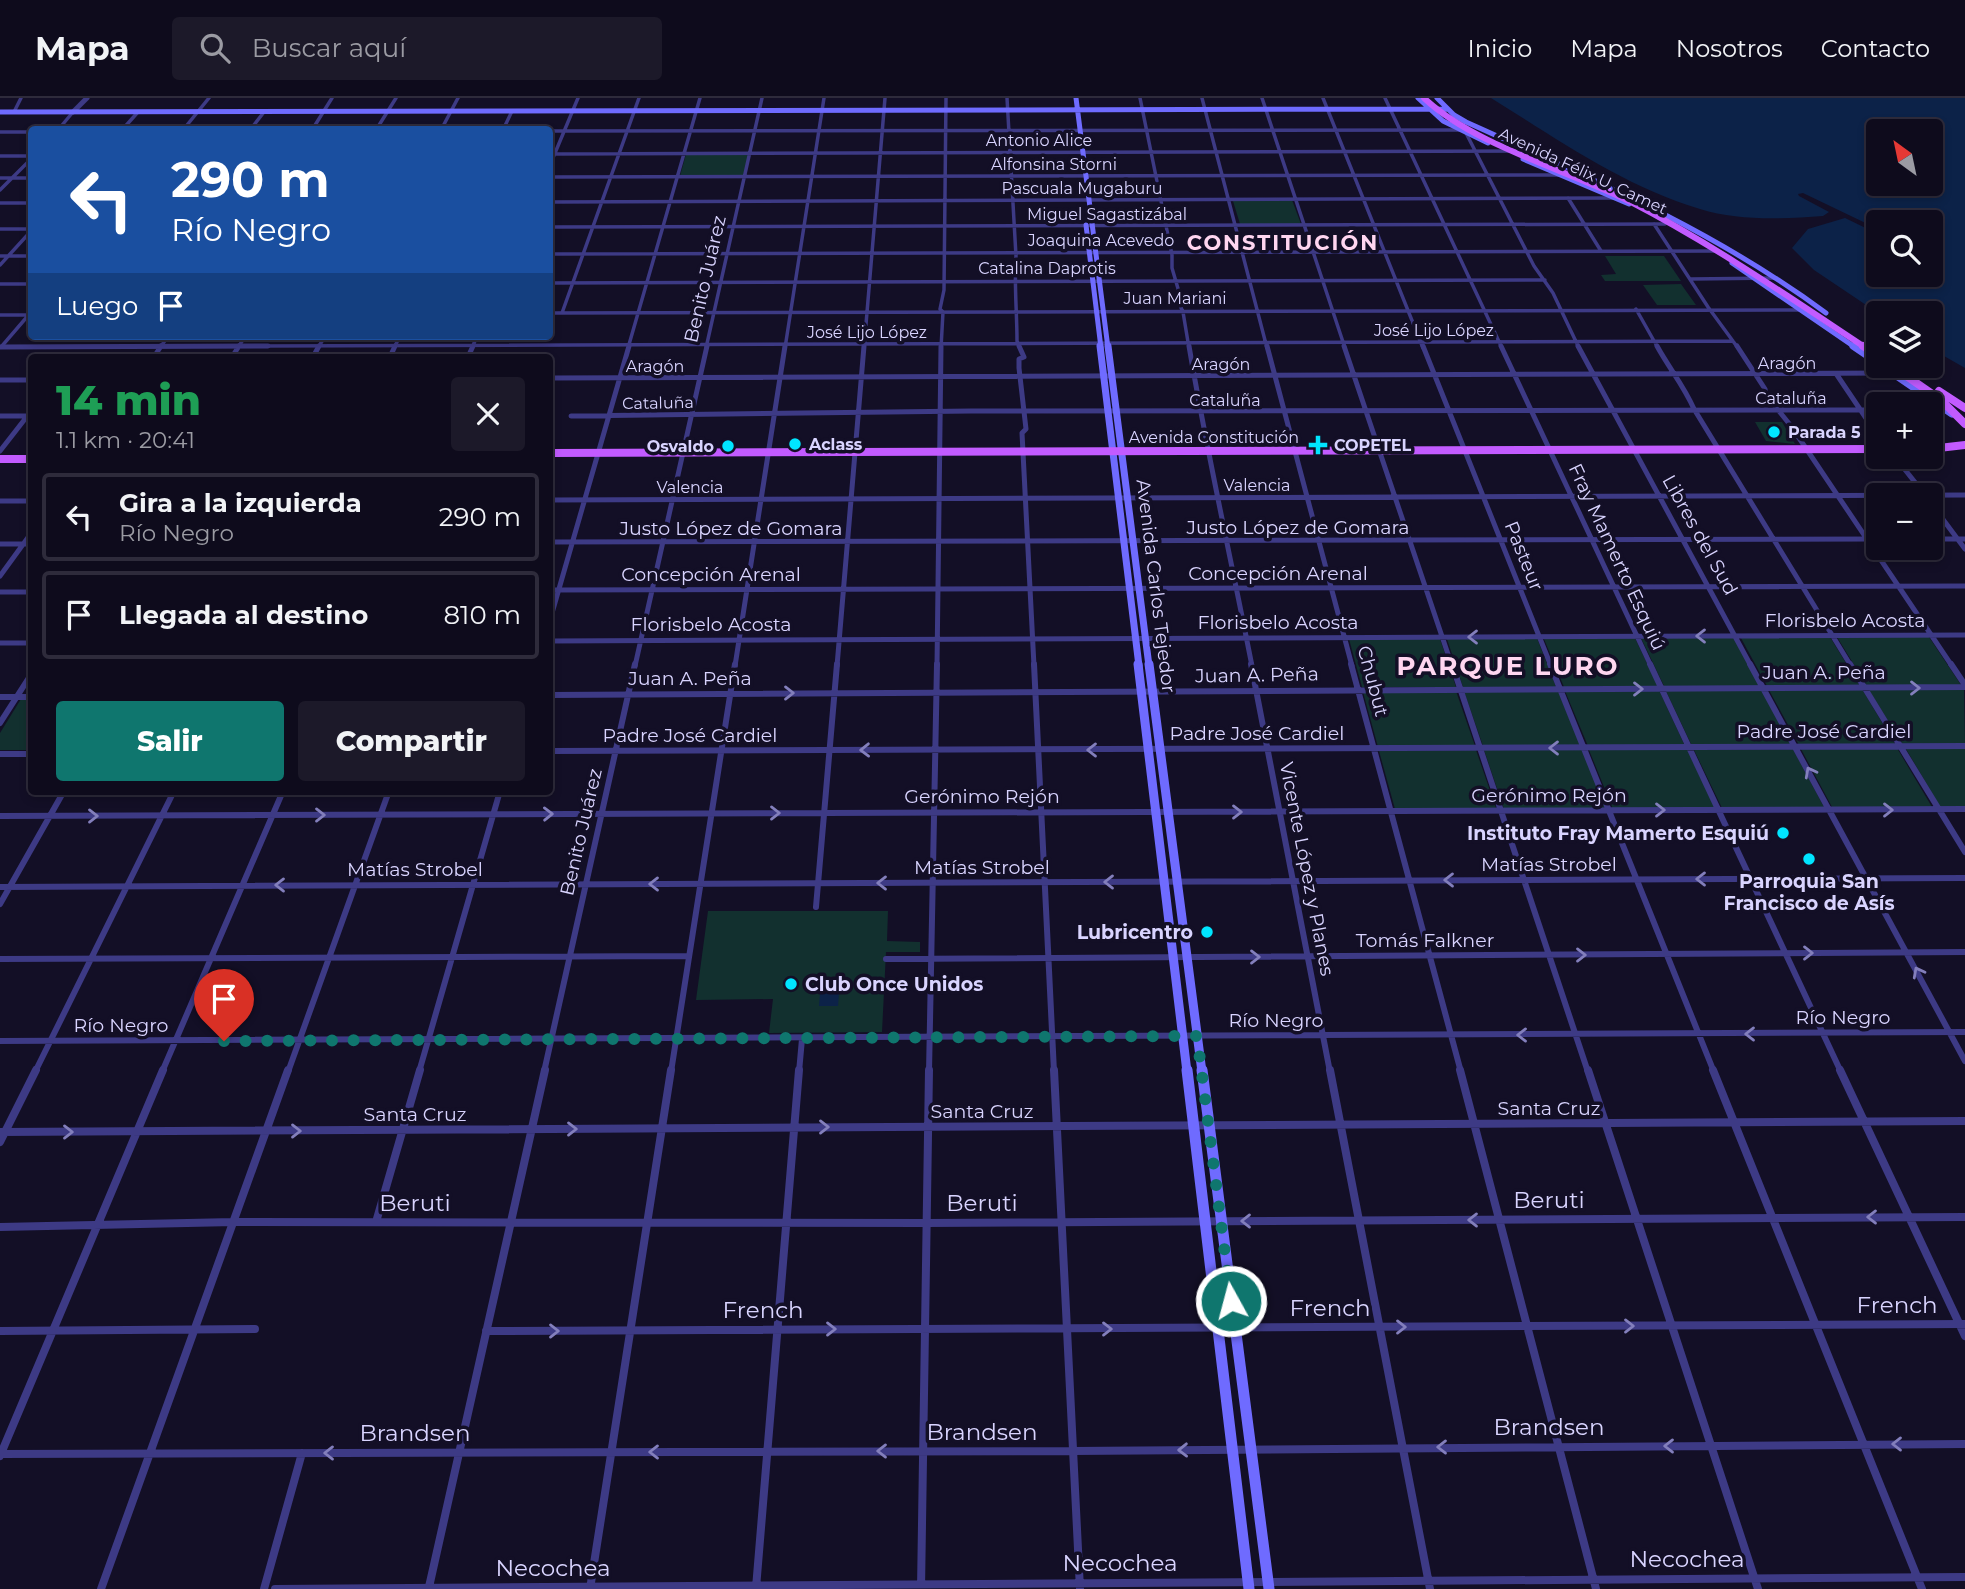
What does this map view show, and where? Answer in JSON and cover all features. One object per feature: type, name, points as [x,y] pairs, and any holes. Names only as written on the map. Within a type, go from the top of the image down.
[{"type":"main road","name":"Avenida Carlos Tejedor","points":[[1073,98],[1100,311],[1113,375],[1268,1585]]},
{"type":"main road","name":"Avenida Félix U. Camet","points":[[1418,98],[1729,251]]},
{"type":"main road","name":"Avenida Félix U. Camet","points":[[1424,98],[1463,131],[1615,198],[1714,251],[1866,355]]},
{"type":"main road","name":"Avenida Félix U. Camet","points":[[1430,98],[1437,109],[1458,125],[1640,198],[1729,251],[1866,340]]},
{"type":"main road","name":"Avenida Félix U. Camet","points":[[1437,98],[1437,109]]},
{"type":"main road","points":[[0,112],[1437,109]]},
{"type":"main road","name":"Avenida Félix U. Camet","points":[[1771,278],[1866,347]]},
{"type":"main road","name":"Avenida Carlos Tejedor","points":[[1100,311],[1099,343],[1117,498],[1249,1585]]},
{"type":"main road","name":"Avenida Félix U. Camet","points":[[1904,378],[1963,422]]},
{"type":"main road","name":"Avenida Félix U. Camet","points":[[1906,378],[1941,400],[1963,422]]},
{"type":"main road","points":[[1921,378],[1965,408]]},
{"type":"main road","points":[[1943,449],[1965,445]]},
{"type":"main road","name":"Avenida Constitución","points":[[553,455],[1866,451]]},
{"type":"main road","points":[[1943,451],[1965,452]]},
{"type":"main road","points":[[0,455],[28,457]]},
{"type":"street","points":[[14,112],[20,98]]},
{"type":"street","points":[[61,126],[87,98]]},
{"type":"street","points":[[186,126],[209,98]]},
{"type":"street","points":[[315,126],[332,98]]},
{"type":"street","points":[[379,126],[396,98]]},
{"type":"street","points":[[442,126],[458,98]]},
{"type":"street","points":[[553,152],[578,98]]},
{"type":"street","points":[[562,313],[639,98]]},
{"type":"street","points":[[553,609],[700,98]]},
{"type":"street","name":"Benito Juárez","points":[[429,1588],[762,98]]},
{"type":"street","points":[[590,1588],[824,98]]},
{"type":"street","points":[[816,907],[884,98]]},
{"type":"street","points":[[921,1586],[929,1038],[942,498],[938,454],[946,98]]},
{"type":"street","points":[[1007,98],[1019,343],[1024,357],[1018,359],[1021,412],[1026,429],[1022,433],[1080,1586]]},
{"type":"street","name":"Vicente López y Planes","points":[[1140,98],[1179,292],[1176,297],[1182,311],[1208,453],[1219,497],[1429,1584]]},
{"type":"street","name":"Chubut","points":[[1202,98],[1596,1589]]},
{"type":"street","points":[[1262,98],[1576,1035],[1758,1589]]},
{"type":"street","name":"Pasteur","points":[[1323,98],[1922,1589]]},
{"type":"street","name":"Fray Mamerto Esquiú","points":[[1385,98],[1909,1217],[1962,1324],[1965,1336]]},
{"type":"street","points":[[505,126],[512,111]]},
{"type":"street","points":[[126,126],[138,112]]},
{"type":"street","points":[[253,126],[264,112]]},
{"type":"street","points":[[553,131],[1463,131]]},
{"type":"street","name":"Libres del Sud","points":[[1463,131],[1965,1061]]},
{"type":"street","points":[[0,132],[28,132]]},
{"type":"street","name":"Antonio Alice","points":[[553,154],[1522,151]]},
{"type":"street","points":[[0,156],[28,157]]},
{"type":"street","points":[[0,190],[28,161]]},
{"type":"street","name":"Alfonsina Storni","points":[[553,177],[1559,175]]},
{"type":"street","points":[[0,178],[28,178]]},
{"type":"street","points":[[1568,198],[1601,251]]},
{"type":"street","name":"Pascuala Mugaburu","points":[[553,202],[1615,198]]},
{"type":"street","points":[[0,203],[28,203]]},
{"type":"street","points":[[1654,224],[1866,538]]},
{"type":"street","name":"Miguel Sagastizábal","points":[[553,227],[1665,224]]},
{"type":"street","points":[[0,229],[28,229]]},
{"type":"street","points":[[0,265],[28,234]]},
{"type":"street","name":"Joaquina Acevedo","points":[[553,254],[1729,251]]},
{"type":"street","points":[[0,256],[28,256]]},
{"type":"street","points":[[1691,279],[1771,278]]},
{"type":"street","name":"Catalina Daprotis","points":[[553,283],[1545,280]]},
{"type":"street","points":[[0,284],[28,284]]},
{"type":"street","points":[[1636,309],[1965,852]]},
{"type":"street","name":"Juan Mariani","points":[[553,313],[1800,310]]},
{"type":"street","points":[[0,315],[28,313]]},
{"type":"street","points":[[1,347],[28,315]]},
{"type":"street","points":[[156,354],[166,340]]},
{"type":"street","points":[[234,354],[243,340]]},
{"type":"street","points":[[315,354],[323,340]]},
{"type":"street","points":[[392,354],[398,340]]},
{"type":"street","points":[[469,354],[475,340]]},
{"type":"street","name":"José Lijo López","points":[[1,347],[1733,341]]},
{"type":"street","name":"Aragón","points":[[553,378],[1837,375],[1866,372]]},
{"type":"street","points":[[1837,375],[1866,418]]},
{"type":"street","points":[[0,380],[28,380]]},
{"type":"street","name":"Cataluña","points":[[571,416],[858,412],[1866,410]]},
{"type":"street","points":[[0,416],[28,416]]},
{"type":"street","points":[[0,455],[28,417]]},
{"type":"street","points":[[1904,469],[1916,483]]},
{"type":"street","name":"Valencia","points":[[553,500],[1866,495]]},
{"type":"street","name":"Valencia","points":[[1943,495],[1965,495]]},
{"type":"street","points":[[0,501],[28,501]]},
{"type":"street","points":[[1943,517],[1962,539],[1965,548]]},
{"type":"street","points":[[0,576],[28,537]]},
{"type":"street","points":[[1943,539],[1962,539]]},
{"type":"street","name":"Justo López de Gomara","points":[[553,542],[1866,540]]},
{"type":"street","points":[[0,544],[28,544]]},
{"type":"street","points":[[1881,560],[1965,686]]},
{"type":"street","name":"Concepción Arenal","points":[[553,590],[1965,586]]},
{"type":"street","points":[[0,592],[28,592]]},
{"type":"street","name":"Florisbelo Acosta","points":[[553,640],[1965,635]]},
{"type":"street","points":[[0,643],[28,643]]},
{"type":"street","points":[[0,723],[28,679]]},
{"type":"street","name":"Juan A. Peña","points":[[553,695],[1965,686]]},
{"type":"street","points":[[0,697],[28,697]]},
{"type":"street","name":"Padre José Cardiel","points":[[553,751],[1965,746]]},
{"type":"street","points":[[0,754],[28,754]]},
{"type":"street","points":[[0,904],[62,795]]},
{"type":"street","points":[[0,1142],[172,795]]},
{"type":"street","points":[[0,1455],[281,795]]},
{"type":"street","points":[[101,1589],[387,795]]},
{"type":"street","points":[[376,1222],[499,795]]},
{"type":"street","name":"Gerónimo Rejón","points":[[0,817],[1965,809]]},
{"type":"street","name":"Matías Strobel","points":[[0,887],[1965,878]]},
{"type":"street","name":"Tomás Falkner","points":[[886,959],[1965,952]]},
{"type":"street","points":[[0,959],[688,956]]},
{"type":"street","name":"Río Negro","points":[[0,1041],[550,1041],[1965,1032]]},
{"type":"street","points":[[756,1587],[802,1039]]},
{"type":"street","name":"Santa Cruz","points":[[3,1132],[1965,1121]]},
{"type":"street","name":"Beruti","points":[[0,1227],[234,1222],[926,1223],[1965,1217]]},
{"type":"street","name":"French","points":[[486,1331],[1962,1324]]},
{"type":"street","points":[[0,1331],[256,1329]]},
{"type":"street","name":"Brandsen","points":[[0,1455],[1965,1444]]},
{"type":"street","points":[[264,1589],[302,1453]]},
{"type":"street","name":"Necochea","points":[[275,1589],[1429,1584],[1593,1579],[1965,1577]]},
{"type":"green space","points":[[750,153],[744,177],[680,176],[686,154]]},
{"type":"green space","points":[[1292,200],[1301,224],[1240,224],[1233,201]]},
{"type":"green space","points":[[1605,256],[1664,256],[1681,281],[1605,281],[1601,275],[1616,274]]},
{"type":"green space","points":[[1681,284],[1696,305],[1657,305],[1643,285]]},
{"type":"green space","name":"Parada 5","points":[[1755,422],[1782,422],[1795,444],[1766,441]]},
{"type":"green space","points":[[1734,637],[1760,686],[1664,686],[1641,638]]},
{"type":"green space","points":[[1830,637],[1860,686],[1767,686],[1741,638]]},
{"type":"green space","points":[[1837,637],[1929,637],[1961,685],[1867,686]]},
{"type":"green space","points":[[1537,638],[1556,687],[1463,687],[1447,639]]},
{"type":"green space","points":[[1635,638],[1658,686],[1564,687],[1544,639]]},
{"type":"green space","points":[[1349,639],[1440,639],[1456,687],[1362,687]]},
{"type":"green space","points":[[1862,689],[1895,744],[1799,745],[1769,690]]},
{"type":"green space","points":[[1964,689],[1965,744],[1903,745],[1869,690]]},
{"type":"green space","points":[[1659,690],[1685,746],[1588,746],[1565,691]]},
{"type":"green space","points":[[1762,690],[1792,745],[1692,746],[1666,691]]},
{"type":"green space","points":[[1456,691],[1475,746],[1378,747],[1363,692]]},
{"type":"green space","points":[[1464,691],[1558,691],[1580,745],[1483,746]]},
{"type":"green space","points":[[21,699],[28,699],[28,750],[0,750],[0,733]]},
{"type":"green space","points":[[1897,748],[1932,807],[1832,807],[1801,749]]},
{"type":"green space","points":[[1965,748],[1965,807],[1941,808],[1906,749]]},
{"type":"green space","points":[[1687,749],[1715,808],[1613,809],[1589,750]]},
{"type":"green space","points":[[1793,749],[1824,807],[1722,808],[1694,750]]},
{"type":"green space","points":[[1476,750],[1496,808],[1395,809],[1379,751]]},
{"type":"green space","points":[[1484,750],[1582,750],[1606,808],[1504,809]]},
{"type":"green space","name":"Club Once Unidos","points":[[708,911],[888,911],[887,941],[920,942],[920,952],[886,952],[882,1032],[769,1033],[773,999],[696,1000]]},
{"type":"water","points":[[1491,98],[1965,98],[1965,368],[1943,355],[1943,301],[1866,301],[1866,305],[1814,270],[1792,248],[1808,229],[1845,218],[1866,228],[1866,287],[1943,287],[1943,210],[1866,210],[1866,223],[1803,193],[1798,194],[1829,212],[1823,216],[1777,218],[1730,216],[1672,200],[1618,175]]},
{"type":"water","points":[[821,980],[840,980],[838,1006],[819,1006]]},
{"type":"place","name":"Parada 5","points":[[1774,432]]},
{"type":"place","name":"Aclass","points":[[795,444]]},
{"type":"place","name":"COPETEL","points":[[1318,445]]},
{"type":"place","name":"Osvaldo","points":[[728,446]]},
{"type":"place","name":"Instituto Fray Mamerto Esquiú","points":[[1783,833]]},
{"type":"place","name":"Parroquia San Francisco de Asís","points":[[1809,859]]},
{"type":"place","name":"Lubricentro","points":[[1207,932]]},
{"type":"place","name":"Club Once Unidos","points":[[791,984]]},
{"type":"district","name":"CONSTITUCIÓN","points":[[1283,242]]},
{"type":"district","name":"PARQUE LURO","points":[[1508,666]]},
{"type":"route","points":[[224,1041],[1197,1036],[1231,1301]]}]
